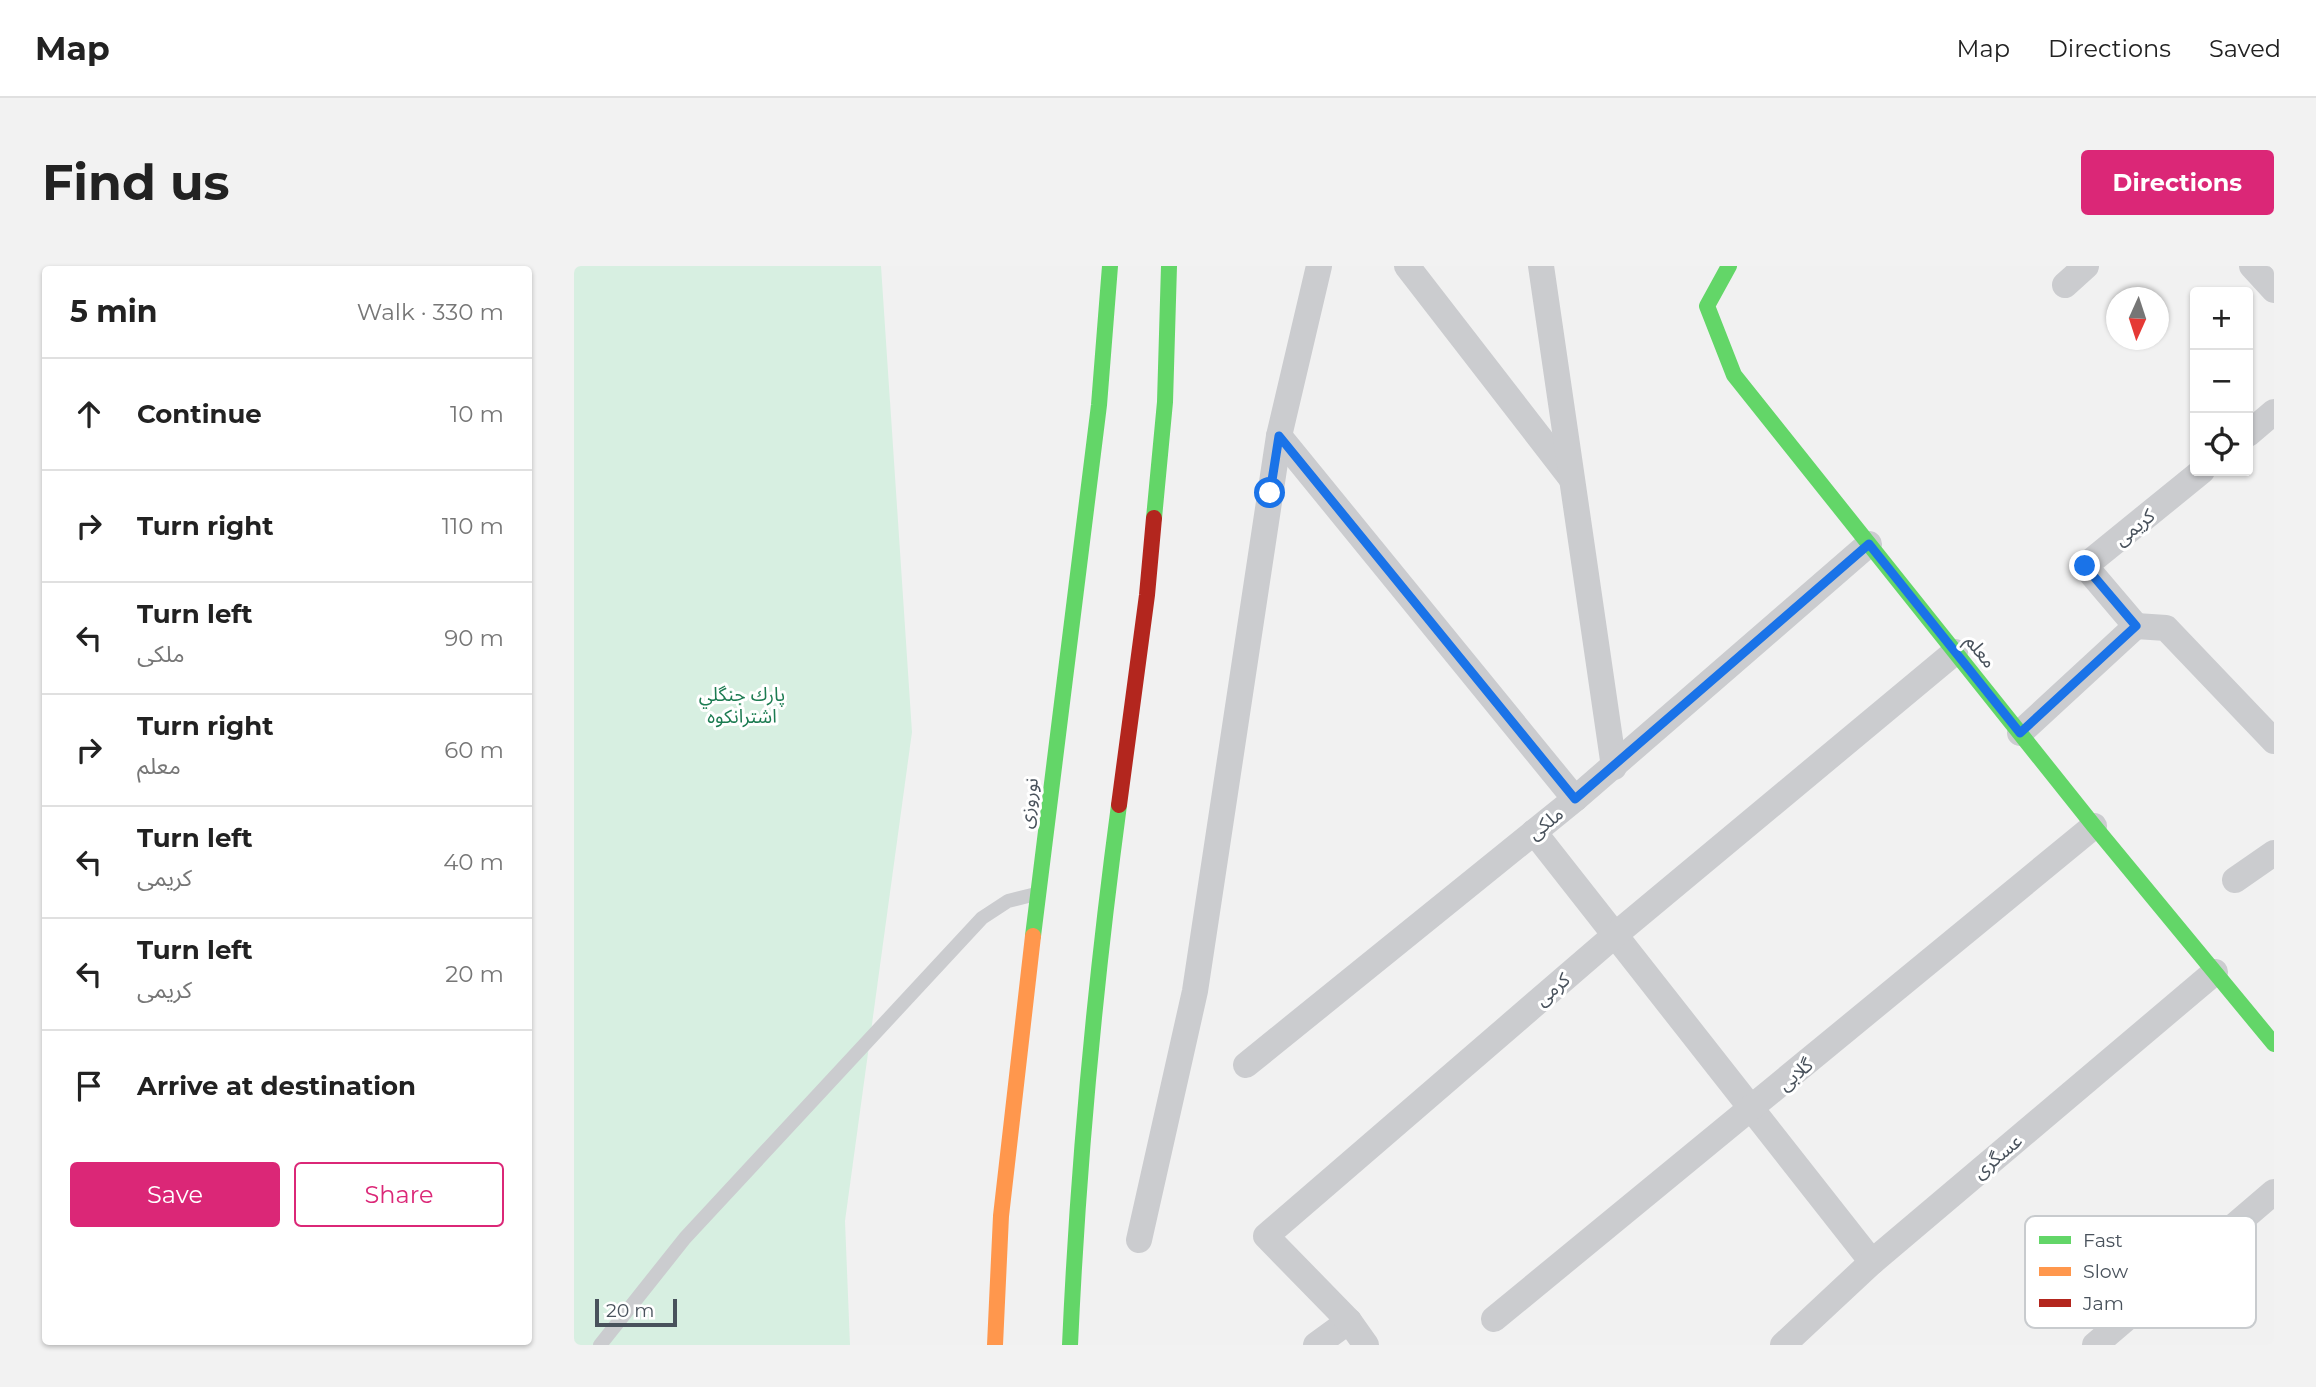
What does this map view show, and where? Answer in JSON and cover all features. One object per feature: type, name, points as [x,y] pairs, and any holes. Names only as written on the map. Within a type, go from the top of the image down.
[{"type":"street","name":"نوروزی","points":[[995,1345],[1001,1216],[1099,405],[1110,266]]},
{"type":"street","points":[[1070,1345],[1075,1228],[1107,893],[1147,595],[1165,402],[1169,266]]},
{"type":"street","points":[[1139,1240],[1195,991],[1279,436],[1319,266]]},
{"type":"street","points":[[1407,266],[1572,480]]},
{"type":"street","points":[[1541,266],[1614,766]]},
{"type":"street","name":"معلم","points":[[1728,266],[1707,306],[1734,375],[2094,825],[2274,1044]]},
{"type":"street","points":[[2065,285],[2086,266]]},
{"type":"street","points":[[2252,266],[2274,290]]},
{"type":"street","points":[[2253,430],[2274,412]]},
{"type":"street","points":[[1279,436],[1575,799]]},
{"type":"street","name":"کریمی","points":[[2136,626],[2085,566],[2196,476]]},
{"type":"street","name":"ملکی","points":[[1247,1065],[1575,799],[1869,544]]},
{"type":"street","points":[[2020,733],[2136,626],[2166,628],[2274,741]]},
{"type":"street","name":"کرمی","points":[[1366,1345],[1349,1321],[1266,1236],[1615,935],[1955,652]]},
{"type":"street","name":"گلابی","points":[[1494,1319],[2094,825]]},
{"type":"street","points":[[1535,832],[1872,1262]]},
{"type":"street","points":[[2235,880],[2274,853]]},
{"type":"street","name":"عسگری","points":[[1783,1345],[1872,1262],[2215,972]]},
{"type":"street","points":[[2246,1216],[2274,1192]]},
{"type":"street","points":[[1316,1345],[1349,1321]]},
{"type":"street","points":[[2095,1345],[2115,1328]]},
{"type":"lane","points":[[600,1345],[685,1238],[982,918],[1007,901],[1038,894]]},
{"type":"green space","name":"پارك جنگلي اشترانكوه","points":[[574,266],[881,266],[912,732],[845,1221],[850,1345],[574,1345]]},
{"type":"traffic: fast","points":[[1033,936],[1099,405],[1110,266]]},
{"type":"traffic: fast","points":[[1154,518],[1165,402],[1169,266]]},
{"type":"traffic: fast","points":[[1729,266],[1707,306],[1734,375],[2094,826],[2274,1044]]},
{"type":"traffic: fast","points":[[1070,1345],[1088,1075],[1119,805]]},
{"type":"traffic: slow","points":[[995,1345],[1001,1216],[1033,936]]},
{"type":"traffic: jam","points":[[1119,805],[1147,595],[1154,518]]},
{"type":"route","points":[[1270,493],[1279,436],[1575,799],[1869,544],[2020,733],[2136,626],[2085,566]]}]
